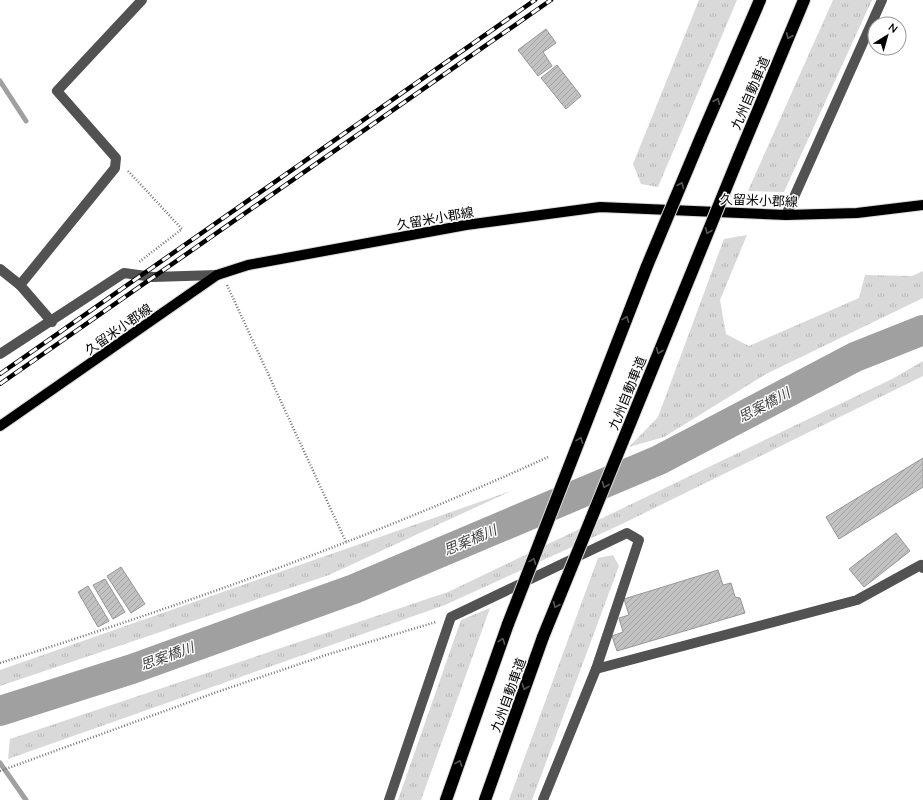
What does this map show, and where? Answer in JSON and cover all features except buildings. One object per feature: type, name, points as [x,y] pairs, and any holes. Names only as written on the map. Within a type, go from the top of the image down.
[{"type":"highway","name":"九州自動車道","points":[[446,800],[508,624],[647,266],[760,0]]},
{"type":"highway","name":"九州自動車道","points":[[485,800],[543,637],[804,0]]},
{"type":"main road","name":"久留米小郡線","points":[[0,426],[219,274],[248,265],[466,225],[600,207],[786,215],[857,212],[923,205]]},
{"type":"street","points":[[20,285],[115,168],[116,158],[56,91],[142,0]]},
{"type":"street","points":[[786,215],[882,0]]},
{"type":"street","points":[[0,269],[20,285],[52,322]]},
{"type":"street","points":[[0,354],[52,322],[124,273],[154,277],[219,274]]},
{"type":"street","points":[[389,800],[451,618],[627,533],[639,540],[596,669],[543,800]]},
{"type":"street","points":[[596,669],[858,600],[921,565],[923,568]]},
{"type":"path","points":[[116,158],[182,228],[124,273]]},
{"type":"path","points":[[219,274],[346,542]]},
{"type":"path","points":[[0,663],[89,635],[269,573],[495,482],[548,457]]},
{"type":"path","points":[[0,771],[224,689],[326,655],[451,618]]},
{"type":"green space","points":[[699,0],[737,0],[658,187],[641,184],[633,164]]},
{"type":"green space","points":[[833,0],[872,0],[784,192],[748,191]]},
{"type":"green space","points":[[747,235],[720,300],[726,334],[749,346],[859,298],[865,275],[912,276],[923,271],[923,298],[766,374],[664,437],[629,447],[658,417],[724,239]]},
{"type":"green space","points":[[923,361],[923,376],[622,524],[445,605],[8,759],[10,739],[448,592],[892,379]]},
{"type":"green space","points":[[511,491],[329,575],[0,686],[0,670]]},
{"type":"green space","points":[[613,555],[619,566],[532,800],[509,800],[598,558]]},
{"type":"green space","points":[[490,608],[421,800],[398,800],[461,620]]},
{"type":"waterway","points":[[0,81],[26,121]]},
{"type":"waterway","name":"思案橋川","points":[[0,711],[132,669],[354,589],[659,460],[855,357],[923,330]]},
{"type":"waterway","points":[[0,763],[26,800]]},
{"type":"railway","points":[[0,374],[535,0]]},
{"type":"railway","points":[[0,384],[551,0]]}]
